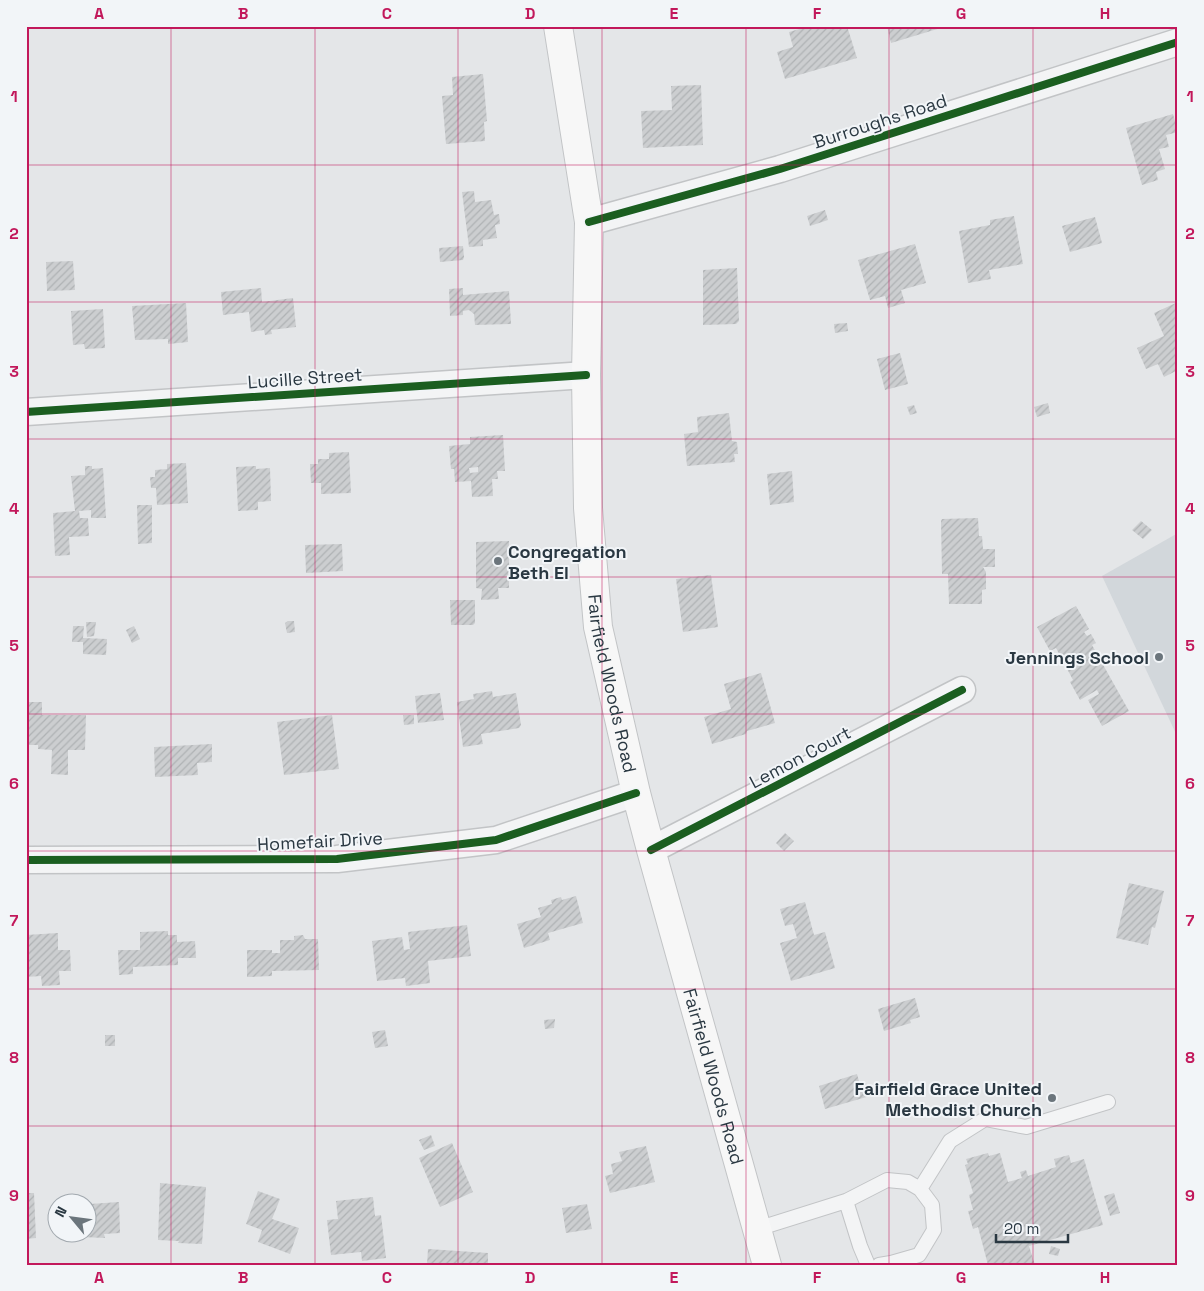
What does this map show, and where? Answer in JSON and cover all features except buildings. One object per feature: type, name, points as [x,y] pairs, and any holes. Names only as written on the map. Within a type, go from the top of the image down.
[{"type":"main road","name":"Fairfield Woods Road","points":[[558,26],[589,222],[586,375],[588,508],[598,627],[651,850],[767,1265]]},
{"type":"street","points":[[1173,26],[1178,42]]},
{"type":"street","name":"Burroughs Road","points":[[589,222],[780,169],[1178,42]]},
{"type":"street","name":"Lucille Street","points":[[26,412],[586,375]]},
{"type":"street","name":"Lemon Court","points":[[651,850],[962,690]]},
{"type":"street","name":"Homefair Drive","points":[[26,860],[337,859],[496,840],[636,793]]},
{"type":"lane","points":[[920,1189],[950,1141],[985,1119],[1026,1127],[1108,1102]]},
{"type":"lane","points":[[757,1229],[846,1201],[887,1180],[908,1182],[920,1189],[932,1205],[934,1230],[919,1255],[880,1265]]},
{"type":"lane","points":[[846,1201],[868,1265]]},
{"type":"shaded area","name":"Jennings School","points":[[1178,533],[1178,738],[1102,576]]},
{"type":"cycle path","points":[[589,222],[780,169],[1178,42]]},
{"type":"cycle path","points":[[26,412],[586,375]]},
{"type":"cycle path","points":[[651,850],[962,690]]},
{"type":"cycle path","points":[[26,860],[337,859],[496,840],[636,793]]},
{"type":"place","name":"Congregation Beth El","points":[[498,561]]},
{"type":"place","name":"Jennings School","points":[[1159,657]]},
{"type":"place","name":"Fairfield Grace United Methodist Church","points":[[1052,1098]]}]
